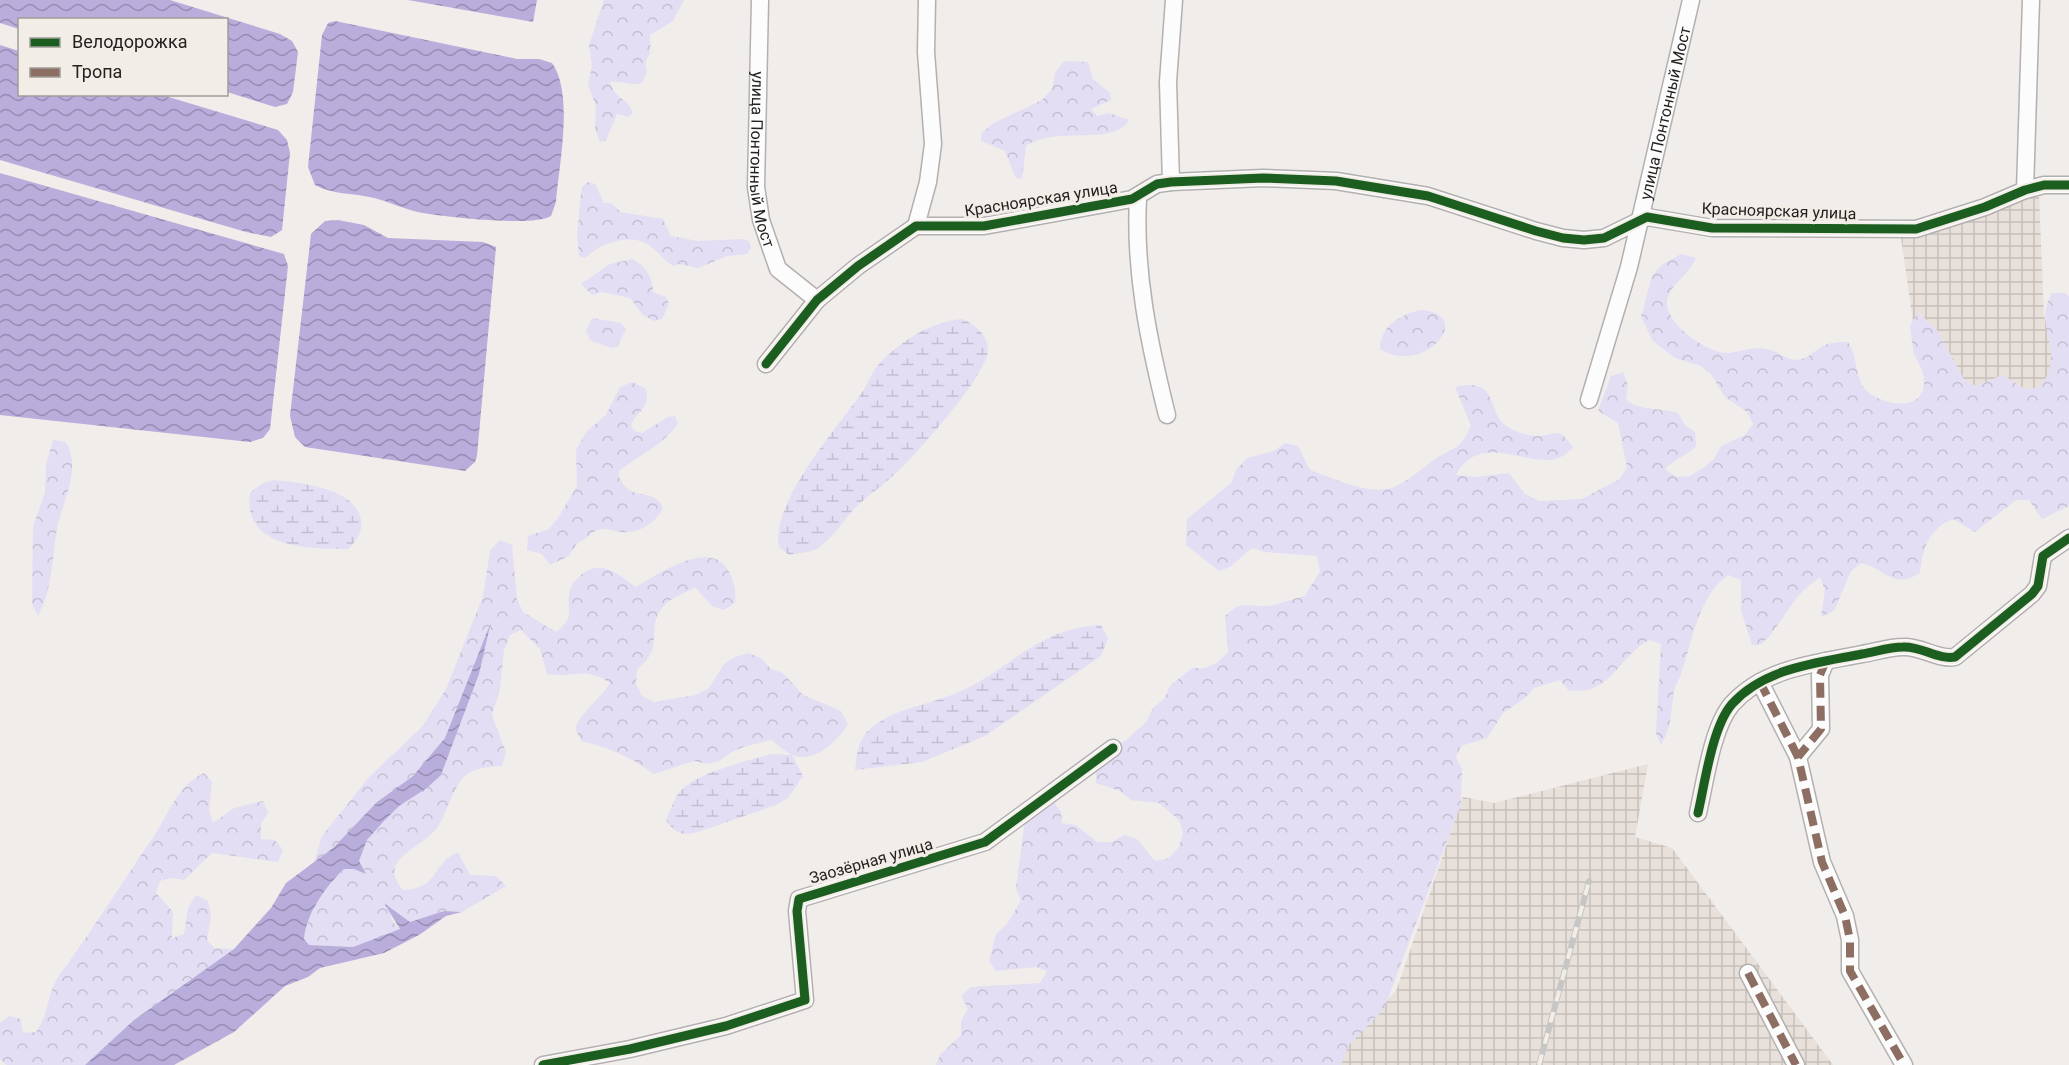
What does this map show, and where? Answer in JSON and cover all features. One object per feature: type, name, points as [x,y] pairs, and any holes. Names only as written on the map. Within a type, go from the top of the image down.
[{"type":"street","name":"улица Понтонный Мост","points":[[760,0],[756,100],[759,155],[756,188],[761,220],[778,269],[817,300]]},
{"type":"street","points":[[766,364],[817,300],[858,266],[916,226],[928,182],[933,144],[926,52],[927,0]]},
{"type":"street","points":[[1171,182],[1168,82],[1174,0]]},
{"type":"street","name":"улица Понтонный Мост","points":[[1589,400],[1629,267],[1691,0]]},
{"type":"street","points":[[2025,190],[2031,0]]},
{"type":"street","name":"Красноярская улица","points":[[916,226],[984,226],[1138,198],[1145,189],[1171,182],[1263,178],[1336,181],[1428,196],[1536,231],[1563,238],[1584,240],[1604,238],[1639,220],[1659,218],[1712,228],[1916,229],[1985,207],[2025,190],[2044,185],[2069,185]]},
{"type":"street","points":[[1138,198],[1136,229],[1147,335],[1167,415]]},
{"type":"street","points":[[1698,813],[1721,726],[1731,705],[1760,681],[1793,668],[1901,647],[1921,649],[1946,659],[1955,657],[2032,594],[2038,586],[2043,556],[2069,538]]},
{"type":"street","points":[[1798,756],[1821,729],[1820,675],[1826,661]]},
{"type":"street","points":[[1760,681],[1798,756],[1822,862],[1848,932],[1850,971],[1904,1065]]},
{"type":"street","name":"Заозёрная улица","points":[[543,1065],[630,1049],[726,1026],[805,1000],[797,911],[799,899],[985,842],[1113,748]]},
{"type":"street","points":[[1748,973],[1796,1065]]},
{"type":"shaded area","points":[[2039,194],[2044,316],[2050,329],[2056,354],[2055,367],[2039,388],[2025,389],[2003,375],[1976,386],[1964,380],[1938,331],[1919,313],[1913,321],[1901,238]]},
{"type":"shaded area","points":[[1648,764],[1635,837],[1672,848],[1833,1065],[1340,1065],[1351,1036],[1396,991],[1463,797],[1494,803]]},
{"type":"green space","points":[[604,0],[684,0],[673,21],[650,35],[647,71],[642,83],[610,82],[614,91],[633,112],[629,117],[617,114],[606,140],[600,142],[595,128],[596,106],[588,85],[592,66],[589,45]]},
{"type":"green space","points":[[1064,61],[1088,62],[1093,79],[1110,93],[1111,100],[1091,109],[1097,116],[1109,113],[1129,120],[1121,128],[1110,132],[1097,135],[1052,137],[1026,146],[1022,179],[1016,178],[1005,151],[981,141],[981,134],[992,124],[1042,100],[1052,89],[1055,73]]},
{"type":"green space","points":[[588,182],[595,184],[604,203],[611,203],[621,212],[663,219],[671,236],[698,241],[742,239],[749,241],[751,248],[747,254],[727,256],[698,268],[679,264],[673,266],[647,244],[631,240],[614,242],[598,248],[585,258],[579,256],[577,236],[581,194],[582,187]]},
{"type":"green space","points":[[1681,254],[1696,258],[1670,292],[1667,303],[1673,320],[1699,343],[1726,353],[1762,348],[1797,360],[1807,357],[1828,344],[1848,342],[1854,355],[1858,375],[1868,392],[1884,401],[1903,404],[1912,402],[1923,390],[1924,379],[1914,353],[1910,325],[1918,313],[1938,331],[1964,380],[1976,386],[2003,375],[2025,389],[2039,388],[2051,363],[2045,318],[2047,306],[2052,293],[2065,293],[2069,296],[2069,506],[2042,519],[2029,500],[2016,500],[1975,532],[1953,519],[1938,528],[1928,540],[1920,573],[1910,578],[1896,579],[1861,563],[1851,571],[1834,611],[1821,617],[1825,590],[1820,577],[1805,588],[1774,631],[1759,645],[1752,645],[1741,610],[1741,580],[1728,575],[1709,596],[1697,621],[1675,689],[1669,725],[1661,745],[1656,733],[1661,644],[1649,640],[1638,647],[1613,674],[1594,688],[1582,691],[1568,690],[1560,680],[1534,688],[1525,698],[1503,713],[1487,738],[1461,746],[1456,757],[1462,769],[1461,804],[1384,1009],[1348,1046],[1341,1065],[936,1065],[940,1055],[961,1035],[961,1021],[968,1009],[961,996],[971,987],[1040,983],[1047,971],[1036,967],[996,971],[989,961],[996,934],[1007,924],[1021,900],[1016,888],[1025,819],[1053,801],[1061,812],[1062,823],[1076,825],[1097,842],[1112,842],[1124,835],[1137,839],[1155,861],[1169,858],[1179,847],[1183,832],[1179,820],[1159,803],[1131,800],[1120,791],[1096,783],[1096,769],[1113,748],[1125,741],[1146,722],[1153,708],[1164,699],[1170,686],[1192,668],[1205,668],[1218,662],[1228,652],[1225,616],[1236,607],[1271,605],[1305,596],[1320,571],[1317,556],[1265,552],[1252,548],[1230,567],[1219,571],[1186,545],[1187,519],[1231,483],[1236,470],[1247,458],[1274,451],[1285,443],[1298,446],[1310,470],[1365,488],[1376,490],[1396,486],[1435,459],[1456,448],[1462,441],[1471,426],[1455,387],[1470,385],[1480,387],[1486,392],[1497,415],[1511,429],[1535,436],[1562,434],[1573,448],[1553,460],[1486,453],[1475,456],[1465,463],[1456,475],[1477,477],[1509,473],[1525,494],[1539,501],[1582,499],[1620,479],[1627,467],[1618,423],[1598,411],[1611,376],[1623,372],[1628,385],[1626,400],[1645,408],[1678,413],[1685,425],[1695,432],[1696,446],[1665,469],[1676,477],[1690,476],[1714,459],[1721,446],[1745,435],[1753,424],[1747,412],[1725,397],[1711,374],[1701,366],[1675,358],[1653,341],[1641,317],[1652,276],[1662,265]]},
{"type":"green space","points":[[633,259],[648,272],[653,292],[666,297],[669,304],[662,319],[654,321],[643,315],[630,298],[602,292],[592,295],[581,284],[610,264]]},
{"type":"green space","points":[[1421,310],[1437,314],[1444,322],[1444,331],[1438,342],[1427,350],[1413,355],[1397,356],[1380,349],[1384,334],[1393,322]]},
{"type":"green space","points":[[592,318],[621,323],[626,329],[617,347],[611,348],[590,340],[586,331]]},
{"type":"green space","points":[[963,319],[983,334],[988,349],[977,376],[965,394],[906,463],[854,509],[827,541],[813,550],[789,555],[779,547],[779,530],[784,510],[807,468],[861,394],[877,366],[907,340],[929,328]]},
{"type":"green space","points":[[632,382],[646,389],[647,396],[645,406],[633,420],[631,426],[635,431],[642,433],[668,417],[675,416],[678,423],[659,443],[619,471],[619,477],[628,489],[656,499],[663,508],[651,523],[634,531],[597,530],[578,542],[569,556],[550,565],[542,554],[527,550],[528,536],[549,529],[558,518],[577,486],[576,450],[587,431],[606,415],[620,387]]},
{"type":"green space","points":[[53,440],[66,442],[71,453],[72,465],[69,488],[58,523],[49,586],[38,616],[32,604],[33,527],[45,492],[46,465]]},
{"type":"green space","points":[[273,480],[318,487],[334,492],[350,501],[361,521],[359,535],[348,549],[298,546],[267,535],[257,525],[250,511],[250,493],[261,484]]},
{"type":"green space","points":[[500,540],[512,545],[517,599],[523,612],[556,632],[568,619],[569,595],[572,586],[588,570],[603,568],[610,570],[636,587],[684,562],[698,558],[710,558],[721,562],[733,580],[735,603],[724,610],[712,606],[695,587],[666,604],[655,622],[651,653],[637,669],[636,684],[642,696],[654,702],[696,695],[709,688],[724,664],[748,653],[761,658],[771,669],[783,673],[803,695],[841,711],[848,724],[826,749],[811,756],[795,756],[771,740],[743,747],[720,761],[707,764],[694,761],[654,774],[619,753],[581,741],[575,728],[578,721],[610,683],[593,675],[547,674],[540,649],[521,630],[510,635],[504,650],[500,689],[492,715],[506,752],[502,766],[479,769],[466,775],[457,786],[437,828],[399,860],[395,872],[397,882],[403,890],[415,888],[429,881],[449,857],[458,852],[470,875],[496,876],[506,886],[462,912],[444,911],[410,922],[387,905],[393,922],[400,929],[353,947],[309,945],[304,939],[309,920],[330,884],[344,869],[354,869],[365,873],[359,861],[367,840],[399,806],[427,788],[441,775],[479,674],[489,629],[445,739],[413,776],[377,802],[333,848],[313,865],[322,836],[370,776],[422,727],[446,689],[483,596],[490,551]]},
{"type":"green space","points":[[1101,625],[1108,639],[1101,656],[985,736],[922,762],[855,770],[861,740],[869,730],[883,720],[973,685],[1023,652],[1058,634]]},
{"type":"green space","points":[[772,754],[792,755],[803,776],[788,798],[776,805],[698,832],[679,833],[666,820],[678,794],[696,780],[735,764]]},
{"type":"green space","points":[[204,773],[212,782],[209,810],[213,823],[234,808],[263,801],[268,813],[261,824],[261,839],[275,840],[283,850],[278,862],[212,853],[184,880],[172,878],[160,881],[156,893],[173,912],[172,938],[184,934],[188,908],[196,895],[208,901],[211,915],[207,941],[215,948],[234,949],[134,1020],[85,1065],[7,1065],[0,1059],[0,1023],[9,1016],[21,1019],[23,1033],[36,1032],[43,1020],[56,980],[154,836],[174,801],[187,785]]},
{"type":"water","points":[[0,0],[170,0],[280,34],[292,41],[298,52],[293,92],[287,104],[275,107],[228,92],[228,18],[18,18],[18,29],[0,23]]},
{"type":"water","points":[[408,0],[537,0],[533,22]]},
{"type":"water","points":[[335,21],[517,59],[539,59],[552,63],[559,76],[564,111],[556,202],[551,216],[527,221],[509,221],[434,215],[374,198],[329,191],[315,185],[308,167],[322,35],[328,23]]},
{"type":"water","points":[[0,45],[18,51],[18,96],[165,96],[278,130],[287,140],[290,153],[282,230],[271,237],[246,232],[0,160]]},
{"type":"water","points":[[0,173],[284,254],[288,266],[270,429],[263,438],[250,442],[0,415]]},
{"type":"water","points":[[338,220],[364,225],[388,238],[483,242],[496,247],[477,456],[475,462],[465,471],[305,447],[295,437],[290,416],[311,234],[325,221]]},
{"type":"water","points":[[491,622],[479,674],[441,775],[427,788],[399,806],[367,840],[359,861],[366,874],[354,869],[344,869],[330,884],[313,910],[304,939],[309,945],[353,947],[400,929],[384,903],[410,922],[444,911],[462,912],[446,916],[419,935],[384,953],[320,968],[308,977],[285,986],[234,1032],[174,1065],[85,1065],[134,1020],[234,949],[271,908],[286,883],[333,848],[377,802],[413,776],[445,738]]},
{"type":"railway","points":[[1539,1065],[1589,881]]},
{"type":"marked path","points":[[1826,661],[1820,675],[1821,729],[1798,757],[1822,862],[1845,916],[1850,940],[1850,971],[1904,1065]]},
{"type":"marked path","points":[[1760,682],[1798,757]]},
{"type":"marked path","points":[[1748,973],[1796,1065]]},
{"type":"cycle path","points":[[766,364],[817,300],[858,266],[916,226],[984,226],[1132,199],[1157,184],[1171,182],[1263,178],[1336,181],[1428,196],[1536,231],[1563,238],[1584,240],[1604,238],[1647,217],[1712,228],[1916,229],[1985,207],[2025,190],[2044,185],[2069,185]]},
{"type":"cycle path","points":[[1698,813],[1710,756],[1719,727],[1732,704],[1745,692],[1759,682],[1792,669],[1893,648],[1910,647],[1942,657],[1955,657],[2032,594],[2038,586],[2043,556],[2069,538]]},
{"type":"cycle path","points":[[543,1065],[630,1049],[726,1026],[805,1000],[797,911],[799,899],[985,842],[1113,748]]}]
